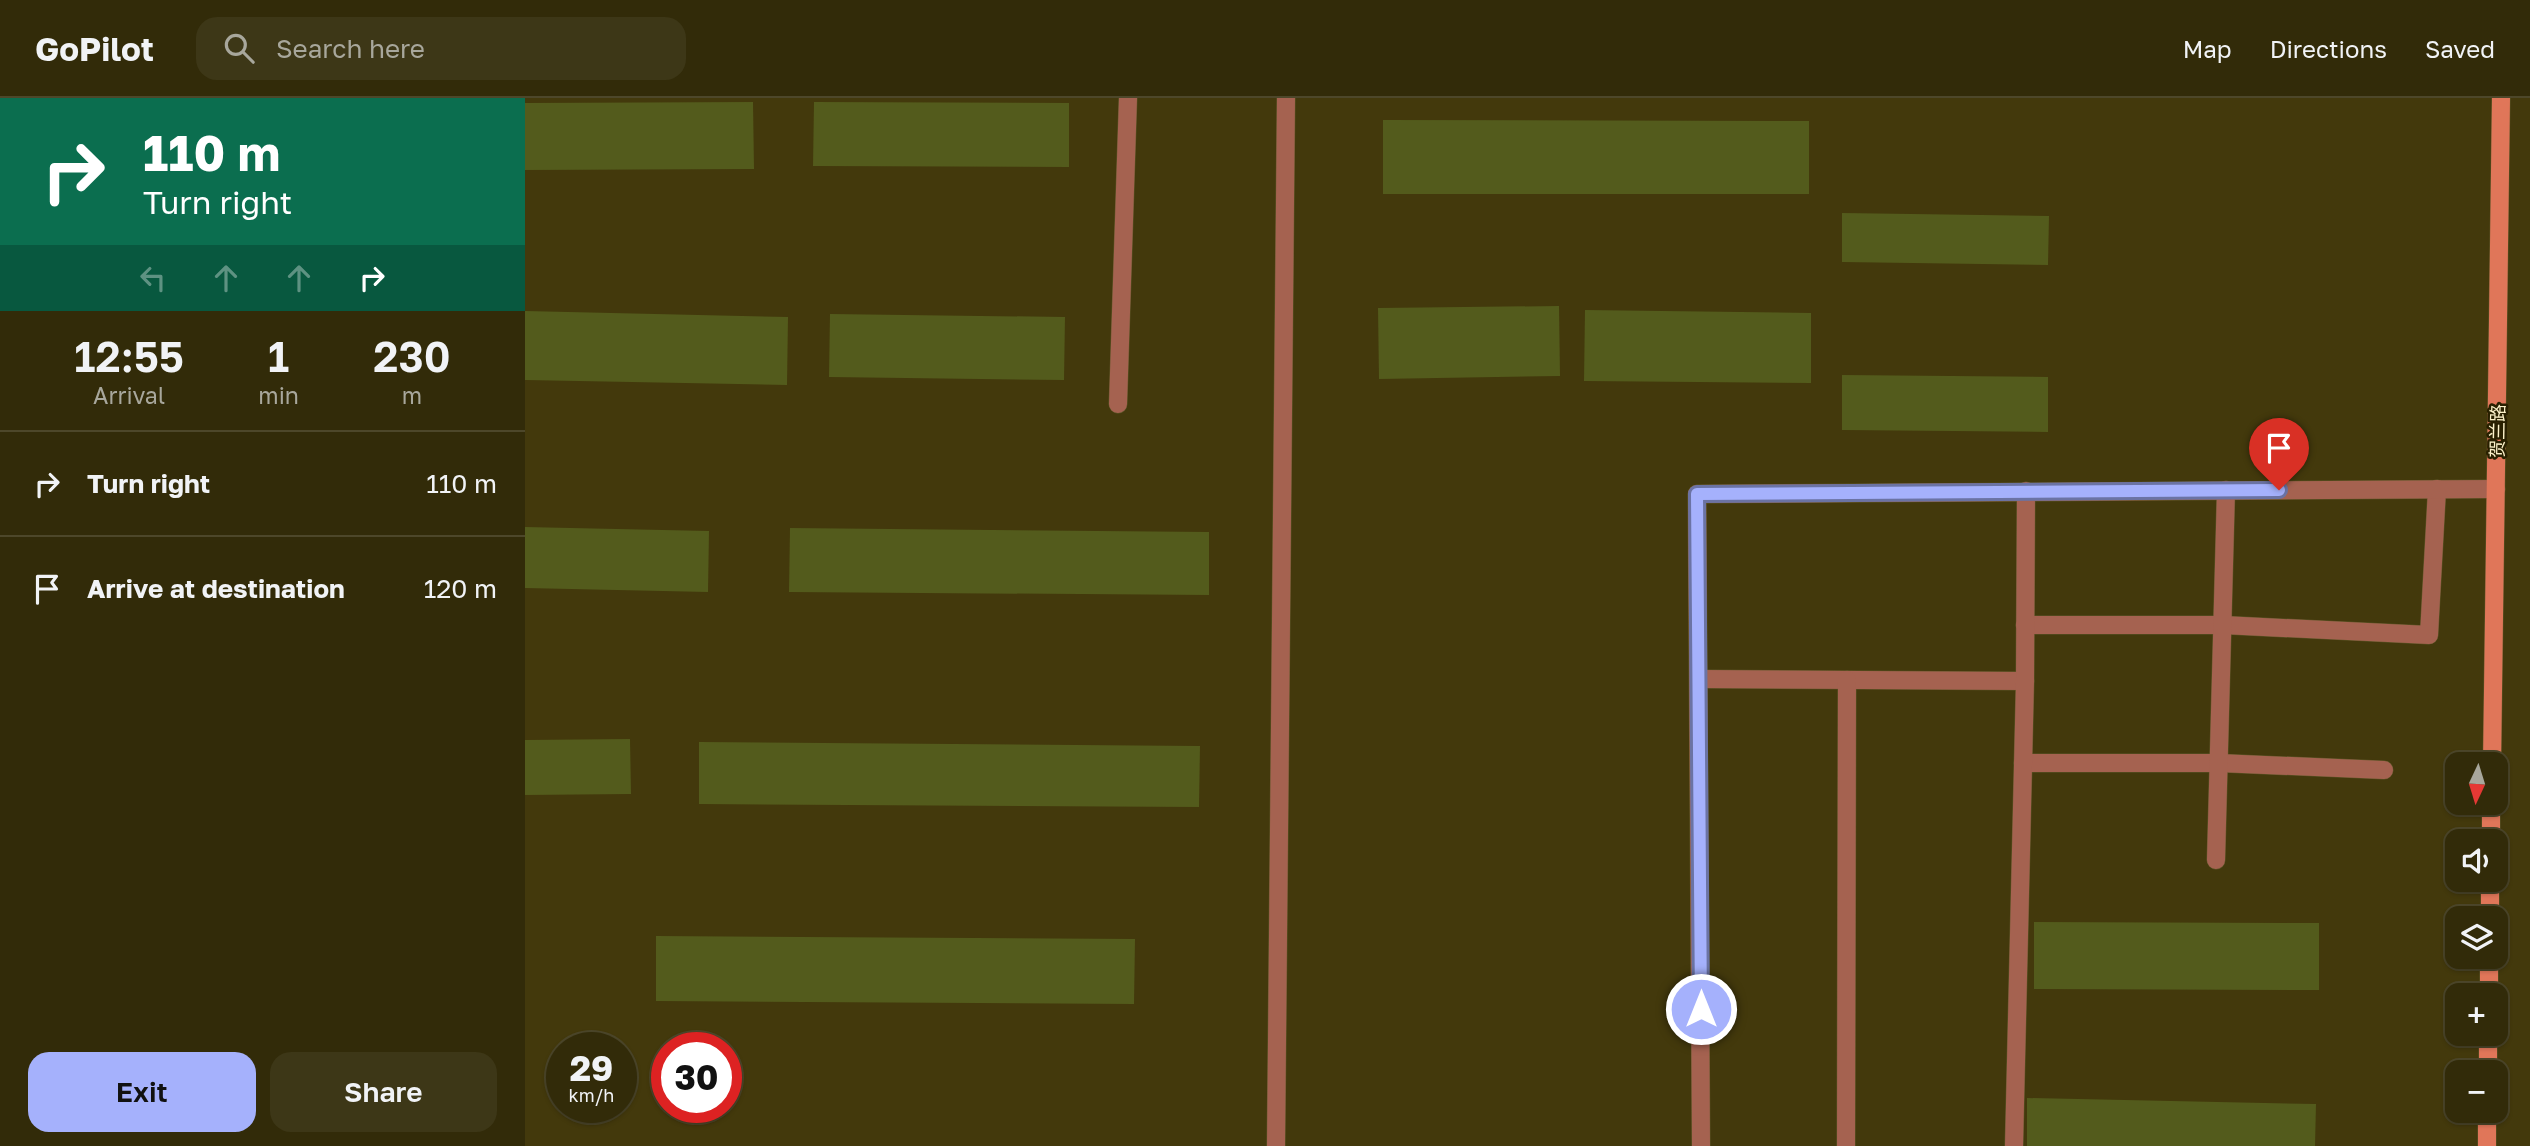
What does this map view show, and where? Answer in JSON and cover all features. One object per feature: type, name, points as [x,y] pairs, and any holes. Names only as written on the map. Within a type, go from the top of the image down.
[{"type":"street","points":[[1118,404],[1128,98]]},
{"type":"street","points":[[1276,1146],[1286,98]]},
{"type":"street","name":"贺兰路","points":[[2492,752],[2501,98]]},
{"type":"street","points":[[2025,625],[2223,625],[2429,635],[2437,489]]},
{"type":"street","points":[[1701,1146],[1697,494],[2496,489]]},
{"type":"street","points":[[2216,860],[2226,490]]},
{"type":"street","points":[[2014,1146],[2025,681],[2026,491]]},
{"type":"street","points":[[1699,679],[2025,681]]},
{"type":"street","points":[[1846,1146],[1847,680]]},
{"type":"street","points":[[2023,763],[2219,763],[2383,770]]},
{"type":"street","points":[[2487,1123],[2487,1146]]},
{"type":"building","points":[[753,102],[754,169],[525,170],[525,103]]},
{"type":"building","points":[[814,102],[1069,103],[1069,167],[813,166]]},
{"type":"building","points":[[1383,120],[1809,121],[1809,194],[1383,194]]},
{"type":"building","points":[[1842,213],[2049,216],[2048,265],[1842,262]]},
{"type":"building","points":[[1559,306],[1560,376],[1379,379],[1378,308]]},
{"type":"building","points":[[1585,310],[1811,313],[1811,383],[1584,381]]},
{"type":"building","points":[[525,311],[788,317],[787,385],[525,380]]},
{"type":"building","points":[[830,314],[1065,317],[1064,380],[829,377]]},
{"type":"building","points":[[1842,375],[2048,377],[2048,432],[1842,430]]},
{"type":"building","points":[[525,527],[709,531],[708,592],[525,588]]},
{"type":"building","points":[[790,528],[1209,532],[1209,595],[789,592]]},
{"type":"building","points":[[630,739],[631,794],[525,795],[525,740]]},
{"type":"building","points":[[699,742],[1200,746],[1199,807],[699,804]]},
{"type":"building","points":[[2034,922],[2319,923],[2319,990],[2034,989]]},
{"type":"building","points":[[656,936],[1135,939],[1134,1004],[656,1001]]},
{"type":"building","points":[[2027,1098],[2316,1104],[2315,1146],[2027,1146]]},
{"type":"route","points":[[1701,1009],[1697,494],[2279,490]]}]
